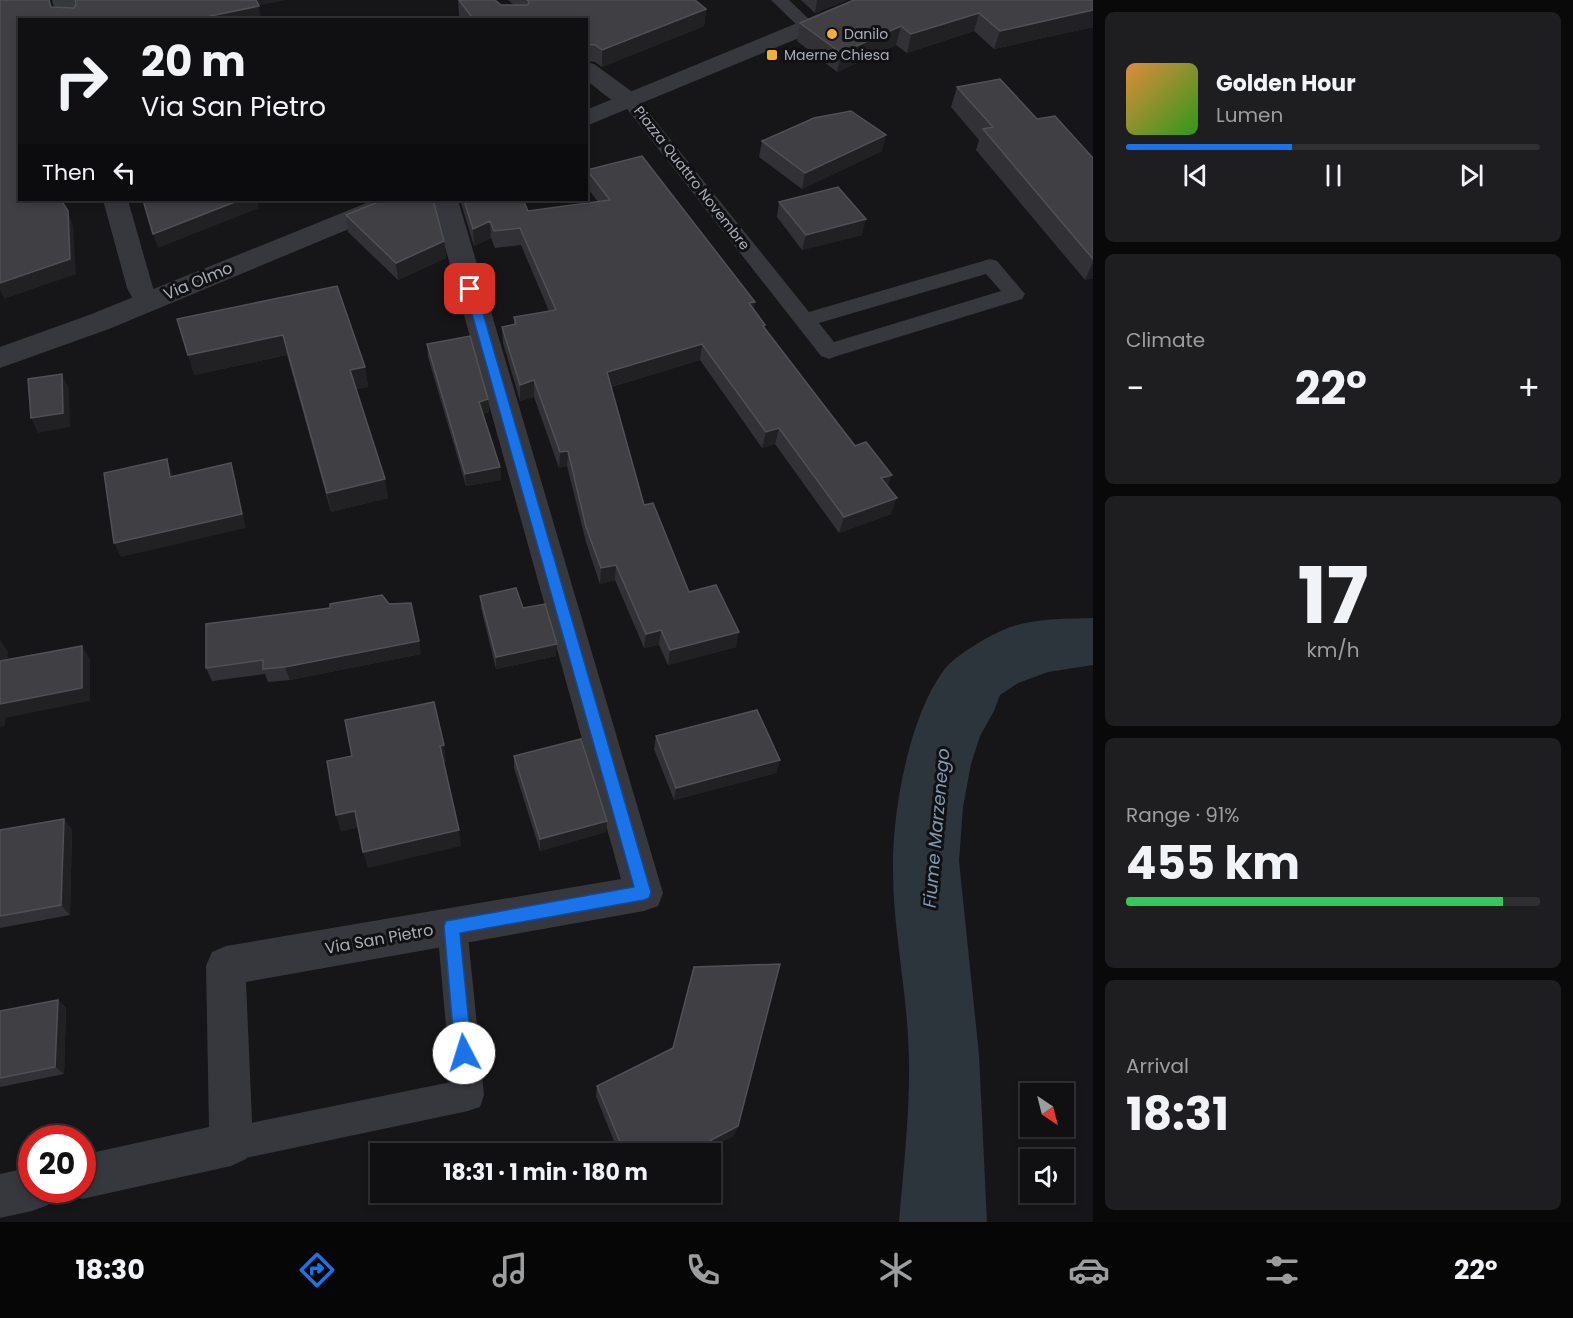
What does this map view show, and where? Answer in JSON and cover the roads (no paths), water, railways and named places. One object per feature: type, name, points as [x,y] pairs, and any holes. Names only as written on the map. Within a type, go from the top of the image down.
[{"type":"street","points":[[63,0],[68,18]]},
{"type":"street","name":"Piazza Quattro Novembre","points":[[630,100],[871,0]]},
{"type":"street","points":[[588,70],[630,100]]},
{"type":"street","points":[[588,118],[630,100]]},
{"type":"street","points":[[114,201],[140,288],[148,302]]},
{"type":"street","name":"Via Olmo","points":[[0,358],[148,302],[393,201]]},
{"type":"street","name":"Via San Pietro","points":[[231,1144],[226,966],[644,892],[445,201]]},
{"type":"street","points":[[96,1174],[231,1144]]},
{"type":"street","points":[[0,1196],[18,1192]]},
{"type":"lane","points":[[778,0],[808,27]]},
{"type":"lane","name":"Piazza Quattro Novembre","points":[[630,100],[804,320],[829,351],[1015,294],[990,266],[804,320]]},
{"type":"lane","points":[[231,1144],[468,1095],[452,926]]},
{"type":"water","name":"Fiume Marzenego","points":[[1093,618],[1093,665],[1048,672],[1018,683],[1000,695],[980,736],[971,764],[963,807],[959,861],[979,1055],[987,1222],[899,1222],[907,1129],[909,1059],[895,912],[893,847],[899,794],[912,739],[921,713],[944,670],[971,647],[1003,630],[1024,623]]},
{"type":"place","name":"Danilo","points":[[832,34]]},
{"type":"place","name":"Maerne Chiesa","points":[[772,55]]}]
